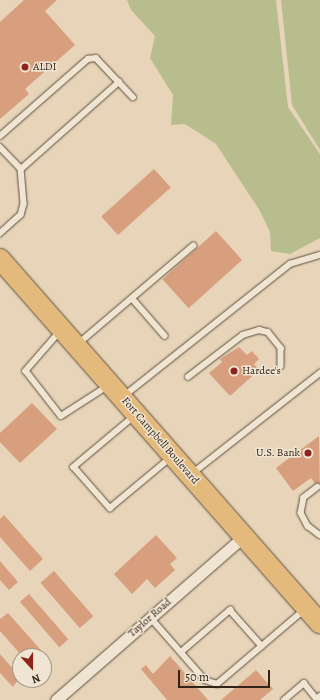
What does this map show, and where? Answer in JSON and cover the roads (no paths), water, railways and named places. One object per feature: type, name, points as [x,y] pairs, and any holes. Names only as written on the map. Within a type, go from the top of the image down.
[{"type":"highway","name":"Fort Campbell Boulevard","points":[[0,259],[320,623]]},
{"type":"street","name":"Taylor Road","points":[[56,700],[244,536]]},
{"type":"lane","points":[[0,136],[88,59],[96,58],[133,97]]},
{"type":"lane","points":[[21,169],[119,82]]},
{"type":"lane","points":[[0,147],[21,169],[23,210],[0,234]]},
{"type":"lane","points":[[76,346],[193,246]]},
{"type":"lane","points":[[62,330],[26,371],[61,416],[116,391],[290,264],[320,255]]},
{"type":"lane","points":[[132,298],[165,336]]},
{"type":"lane","points":[[188,377],[243,335],[259,330],[268,332],[281,348],[281,366]]},
{"type":"lane","points":[[190,476],[320,373]]},
{"type":"lane","points":[[136,414],[74,467],[110,508],[172,456]]},
{"type":"lane","points":[[318,487],[304,498],[302,513],[308,526],[320,535]]},
{"type":"lane","points":[[151,618],[205,680],[217,684],[306,608]]},
{"type":"lane","points":[[181,652],[230,610],[262,646]]},
{"type":"lane","points":[[284,700],[304,683],[317,699],[320,696]]},
{"type":"place","name":"ALDI","points":[[25,67]]},
{"type":"place","name":"Hardee's","points":[[234,371]]},
{"type":"place","name":"U.S. Bank","points":[[308,453]]}]
